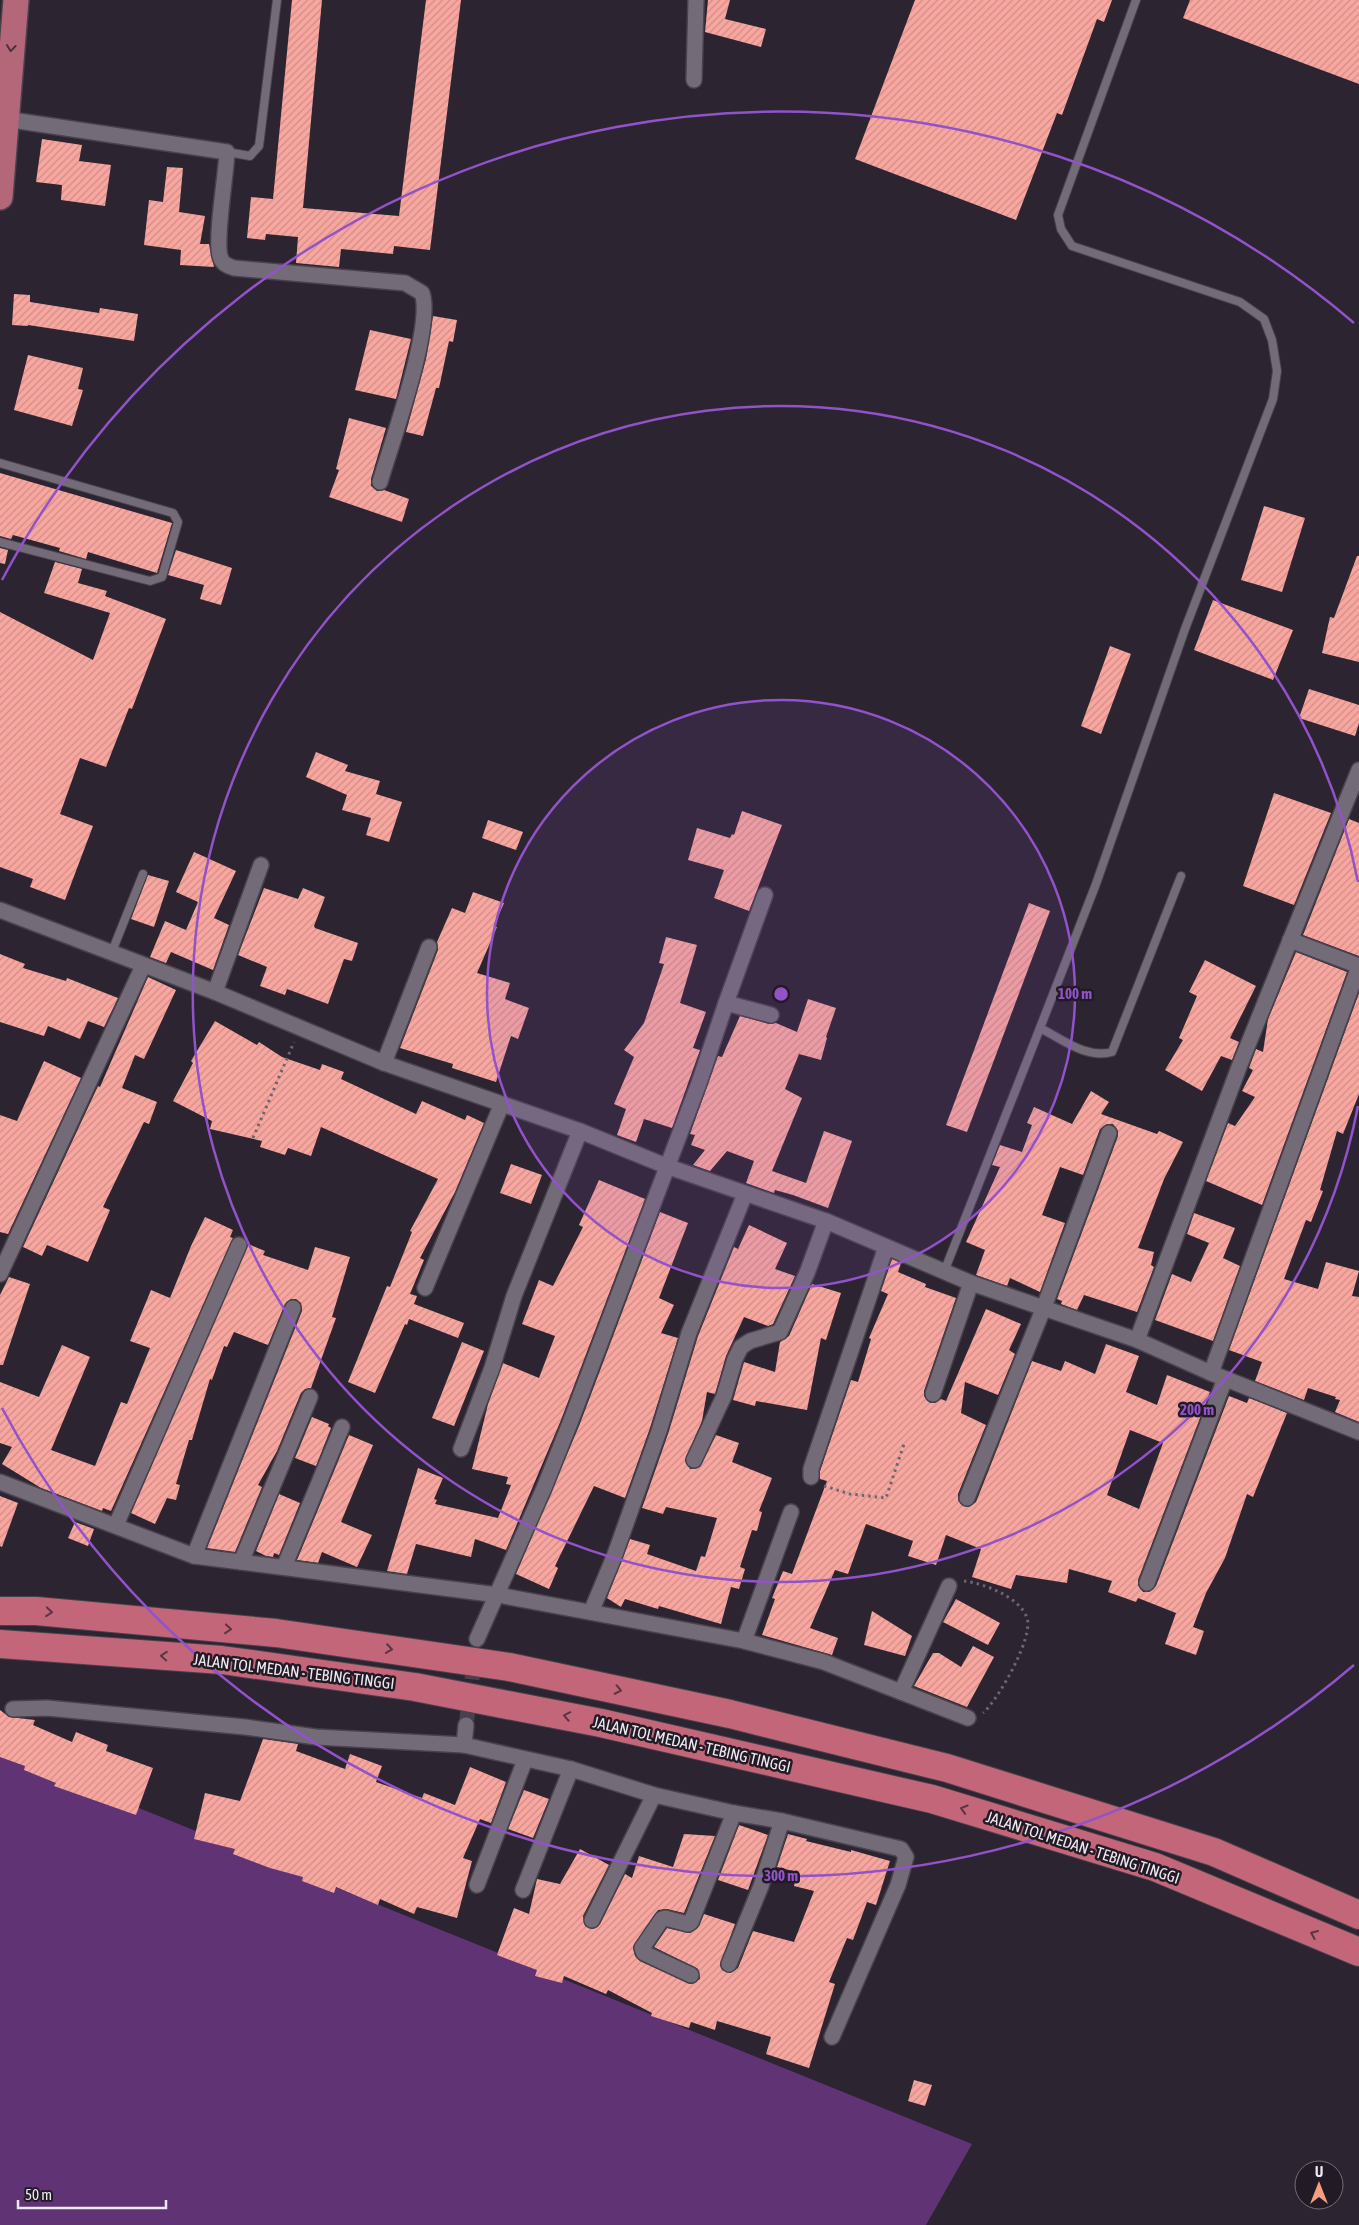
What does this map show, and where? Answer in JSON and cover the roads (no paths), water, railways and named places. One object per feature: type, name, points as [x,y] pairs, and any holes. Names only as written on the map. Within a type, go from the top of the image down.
[{"type":"highway","points":[[0,196],[16,0]]},
{"type":"highway","name":"JALAN TOL MEDAN - TEBING TINGGI","points":[[0,1611],[45,1612],[296,1636],[509,1667],[730,1714],[947,1768],[1214,1852],[1359,1914]]},
{"type":"highway","name":"JALAN TOL MEDAN - TEBING TINGGI","points":[[0,1644],[222,1660],[415,1687],[601,1723],[942,1802],[1155,1867],[1359,1952]]},
{"type":"street","points":[[694,80],[696,0]]},
{"type":"street","points":[[6,119],[227,152],[220,235],[220,255],[227,266],[405,283],[422,293],[426,306],[416,365],[380,482]]},
{"type":"street","points":[[1137,1340],[1239,1067],[1359,770]]},
{"type":"street","points":[[215,992],[261,865]]},
{"type":"street","points":[[477,1638],[498,1595],[570,1422],[600,1340],[624,1285],[666,1166],[699,1083],[765,895]]},
{"type":"street","points":[[0,910],[111,954],[215,992],[384,1064],[501,1106],[580,1131],[666,1166],[745,1194],[826,1220],[971,1283],[1137,1340],[1225,1379],[1359,1432]]},
{"type":"street","points":[[1211,1373],[1359,966],[1290,940]]},
{"type":"street","points":[[384,1064],[429,947]]},
{"type":"street","points":[[0,1274],[143,966]]},
{"type":"street","points":[[726,1003],[771,1015]]},
{"type":"street","points":[[425,1288],[501,1106]]},
{"type":"street","points":[[461,1449],[492,1368],[514,1296],[580,1131]]},
{"type":"street","points":[[967,1498],[1044,1307],[1109,1133]]},
{"type":"street","points":[[591,1612],[614,1557],[660,1431],[689,1333],[745,1194]]},
{"type":"street","points":[[694,1460],[724,1396],[735,1359],[742,1347],[750,1341],[780,1332],[807,1273],[826,1220]]},
{"type":"street","points":[[116,1525],[239,1245]]},
{"type":"street","points":[[811,1477],[811,1469],[886,1247]]},
{"type":"street","points":[[933,1394],[971,1283]]},
{"type":"street","points":[[194,1556],[293,1308]]},
{"type":"street","points":[[1147,1583],[1225,1379]]},
{"type":"street","points":[[241,1562],[310,1396]]},
{"type":"street","points":[[284,1567],[342,1427]]},
{"type":"street","points":[[0,1482],[194,1556],[498,1595],[744,1642],[824,1662],[968,1718]]},
{"type":"street","points":[[744,1642],[791,1512]]},
{"type":"street","points":[[901,1692],[949,1586]]},
{"type":"street","points":[[13,1709],[47,1708],[245,1727],[316,1737],[464,1744],[571,1769],[654,1795],[734,1813],[782,1821],[901,1849],[906,1855],[898,1885],[832,2037]]},
{"type":"street","points":[[464,1744],[466,1725]]},
{"type":"street","points":[[477,1885],[526,1760]]},
{"type":"street","points":[[523,1890],[571,1769]]},
{"type":"street","points":[[592,1920],[654,1795]]},
{"type":"street","points":[[691,1975],[644,1953],[642,1948],[662,1919],[665,1918],[688,1924],[691,1922],[734,1813]]},
{"type":"street","points":[[729,1964],[761,1886],[782,1821]]},
{"type":"lane","points":[[227,152],[250,156],[259,146],[277,0]]},
{"type":"lane","points":[[944,1272],[1096,884],[1185,629],[1273,399],[1278,371],[1272,340],[1264,319],[1240,302],[1072,246],[1061,230],[1058,215],[1136,0]]},
{"type":"lane","points":[[0,463],[173,513],[178,522],[162,577],[158,580],[150,581],[0,542]]},
{"type":"lane","points":[[111,954],[143,874]]},
{"type":"lane","points":[[1040,1028],[1090,1053],[1102,1055],[1112,1052],[1181,876]]},
{"type":"tunnel","points":[[466,1725],[475,1655]]}]
